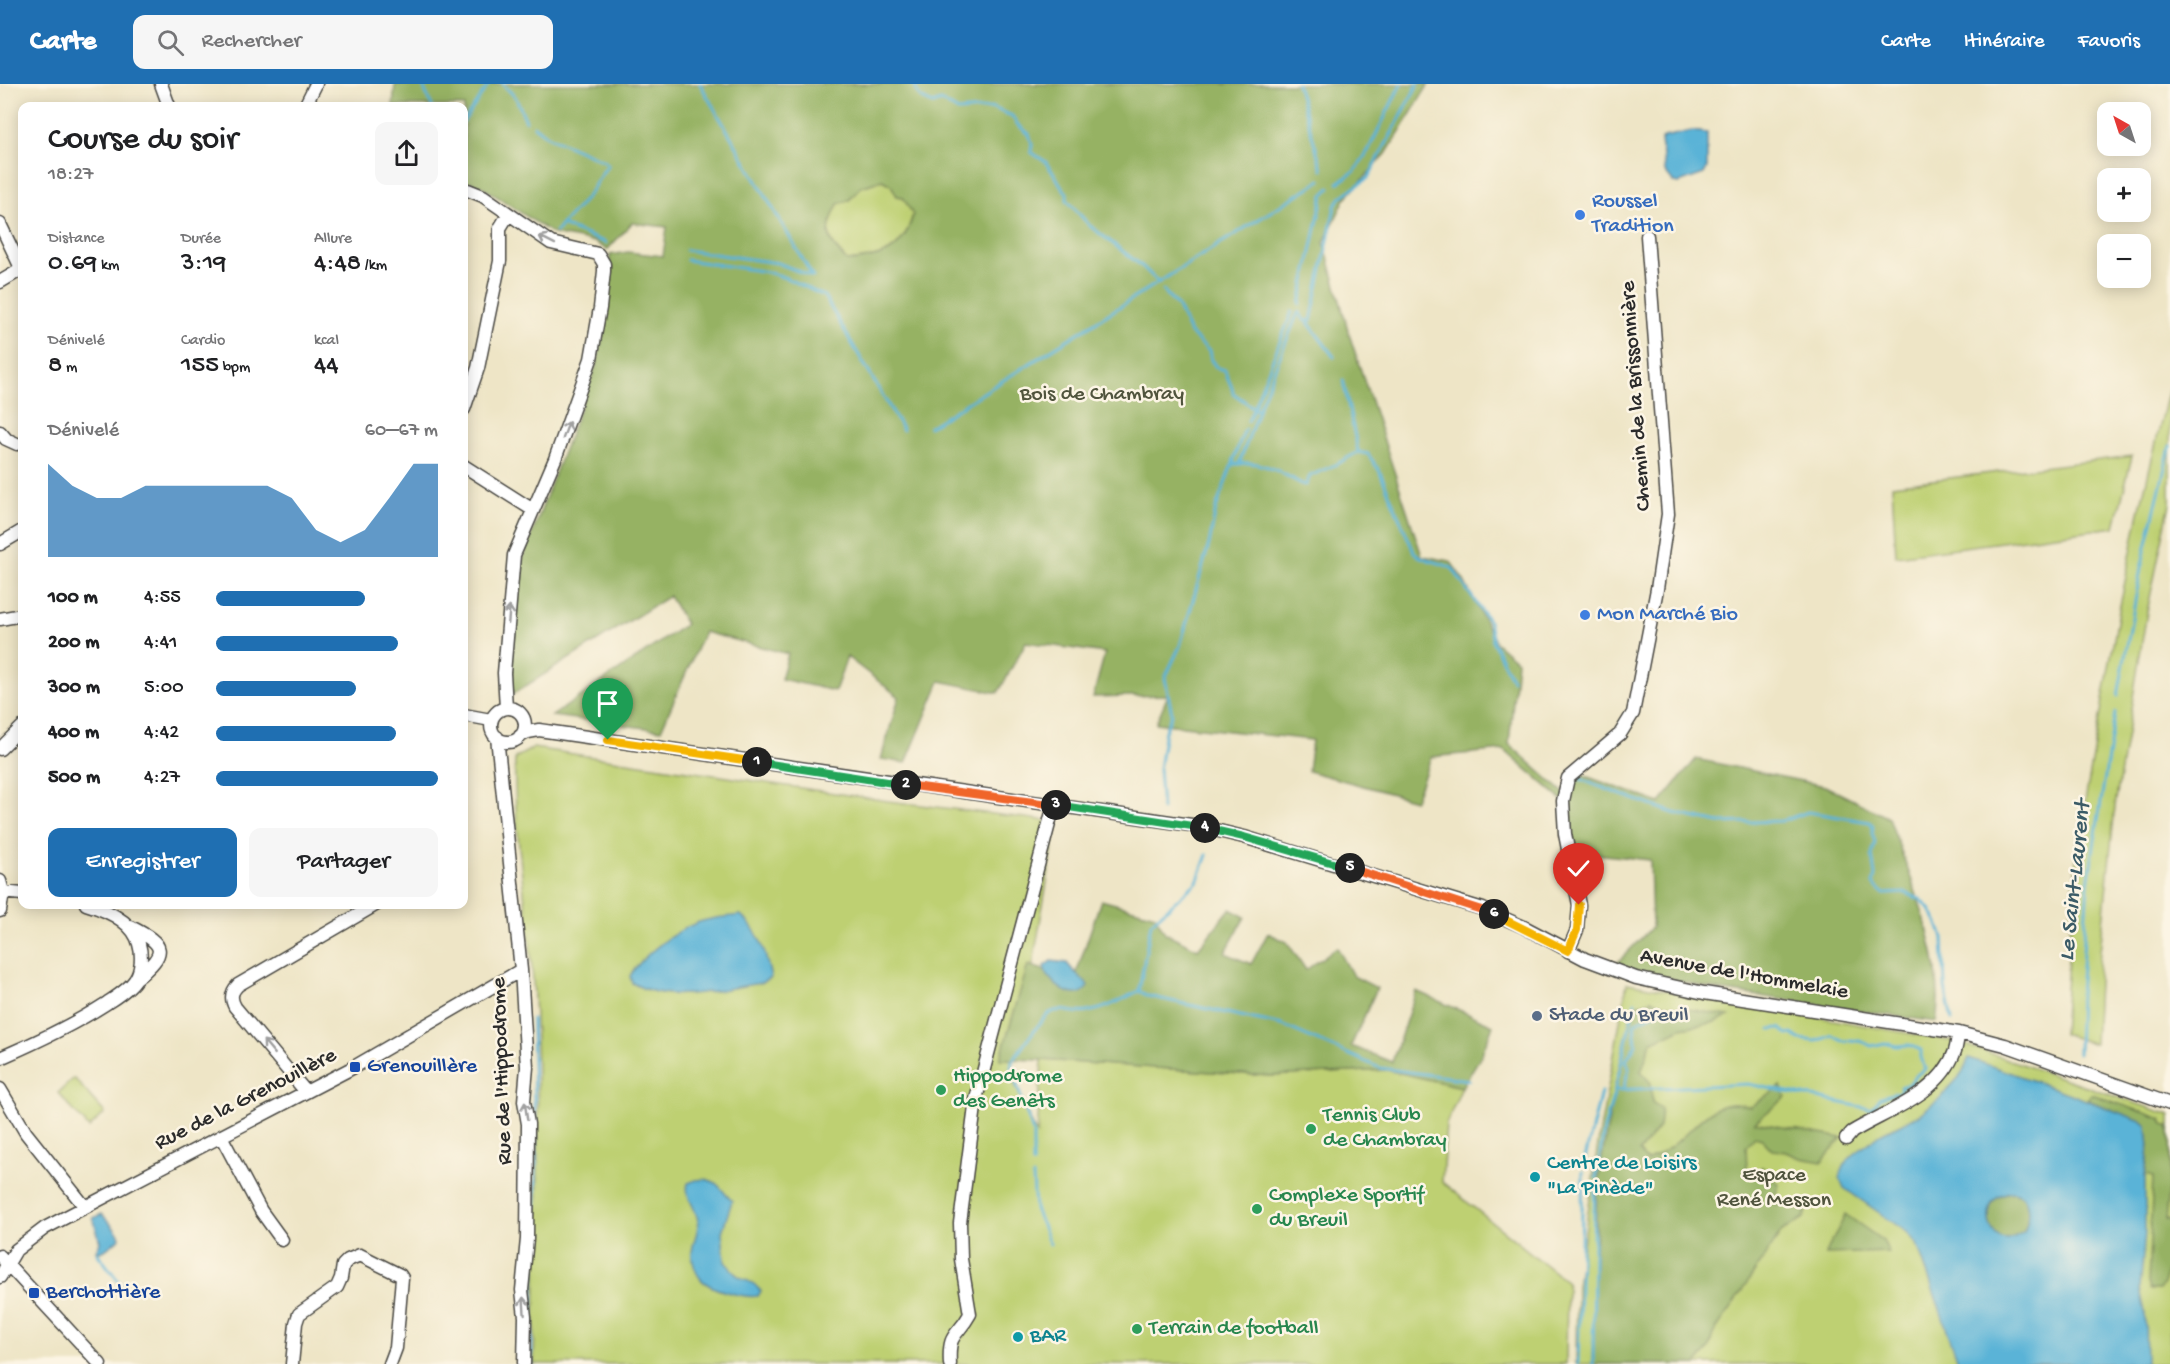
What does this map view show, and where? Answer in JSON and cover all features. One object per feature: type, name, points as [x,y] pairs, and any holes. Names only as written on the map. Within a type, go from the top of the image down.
[{"type":"street","points":[[161,84],[168,102]]},
{"type":"street","points":[[307,102],[316,84]]},
{"type":"street","points":[[468,192],[477,193],[551,243],[593,252],[602,258],[604,264],[600,308],[591,359],[555,459],[514,555],[504,673],[506,708]]},
{"type":"street","points":[[468,397],[478,368],[500,261],[500,228],[508,215]]},
{"type":"street","points":[[0,224],[18,261]]},
{"type":"street","name":"Chemin de la Brissonnière","points":[[1568,951],[1577,930],[1579,905],[1565,834],[1563,801],[1568,778],[1620,734],[1634,712],[1658,589],[1668,514],[1647,236]]},
{"type":"street","points":[[0,282],[18,271]]},
{"type":"street","points":[[0,432],[6,439],[17,444]]},
{"type":"street","points":[[468,469],[533,510]]},
{"type":"street","points":[[0,544],[18,533]]},
{"type":"street","points":[[0,619],[18,616]]},
{"type":"street","points":[[506,708],[519,712],[525,722],[525,727],[515,739],[497,737],[492,731],[491,720],[496,713],[506,708]]},
{"type":"street","points":[[468,716],[491,720]]},
{"type":"street","name":"Avenue de l'Hommelaie","points":[[525,722],[539,730]]},
{"type":"street","name":"Avenue de l'Hommelaie","points":[[515,739],[528,732],[539,730],[1197,826],[1244,837],[1483,909],[1607,969],[1666,986],[1959,1033],[2004,1045],[2170,1104]]},
{"type":"street","points":[[0,749],[18,731]]},
{"type":"street","name":"Rue de l'Hippodrome","points":[[497,737],[521,970],[527,1067],[526,1239],[522,1290],[525,1317],[524,1364]]},
{"type":"street","name":"Rue de l'Hippodrome","points":[[502,777],[515,739]]},
{"type":"street","points":[[950,1364],[950,1344],[954,1333],[970,1314],[961,1259],[960,1223],[976,1099],[1054,805]]},
{"type":"street","points":[[0,911],[1,886],[18,892]]},
{"type":"street","points":[[0,1058],[62,1030],[90,1014],[114,998],[159,957],[154,940],[99,909]]},
{"type":"street","points":[[306,1092],[235,1007],[232,994],[238,985],[368,909]]},
{"type":"street","points":[[129,926],[137,937],[141,952],[136,978]]},
{"type":"street","name":"Rue de la Grenouillère","points":[[0,1277],[4,1259],[45,1228],[354,1067],[521,970]]},
{"type":"street","points":[[1846,1139],[1852,1132],[1908,1102],[1931,1085],[1954,1053],[1959,1033]]},
{"type":"street","points":[[0,1089],[26,1133],[86,1207]]},
{"type":"street","points":[[221,1136],[261,1211],[282,1240]]},
{"type":"street","points":[[292,1364],[299,1314],[337,1287],[343,1265],[348,1260],[360,1256],[402,1278],[396,1348],[390,1364]]},
{"type":"street","points":[[4,1259],[100,1364]]},
{"type":"green space","name":"Bois de Chambray","points":[[395,84],[1429,84],[1386,154],[1345,199],[1324,242],[1349,334],[1422,556],[1450,561],[1463,579],[1496,643],[1517,661],[1509,744],[1564,793],[1574,772],[1660,803],[1696,759],[1825,786],[1889,818],[1916,892],[1932,946],[1938,998],[1936,1022],[1718,990],[1617,966],[1619,961],[1652,927],[1650,860],[1569,851],[1563,801],[1504,750],[1431,757],[1415,800],[1308,771],[1312,740],[1156,723],[1168,695],[1093,697],[1105,653],[1026,642],[998,693],[940,681],[906,763],[881,759],[899,697],[847,657],[835,691],[781,679],[788,654],[704,632],[661,730],[552,716],[686,624],[669,596],[513,694],[511,673],[519,568],[597,363],[607,314],[610,255],[628,252],[663,256],[667,227],[632,223],[607,250],[595,242],[553,234],[481,186],[468,183],[468,102],[393,102]],"holes":[[[882,180],[891,185],[897,196],[903,197],[913,215],[904,237],[890,251],[881,255],[847,261],[835,247],[829,235],[838,204],[849,200],[861,187]]]},
{"type":"green space","points":[[882,180],[891,185],[897,196],[903,197],[913,214],[909,227],[904,237],[890,251],[871,258],[847,261],[829,234],[831,221],[838,204],[849,200],[861,187]]},
{"type":"green space","points":[[2170,385],[2170,503],[2147,612],[2115,806],[2099,962],[2095,1044],[2063,1034],[2077,849],[2119,611],[2140,508]]},
{"type":"green space","points":[[2132,456],[2115,527],[1896,556],[1892,485]]},
{"type":"green space","points":[[533,748],[888,801],[1057,822],[1018,1053],[1012,1063],[1014,1082],[1037,1135],[1042,1060],[1270,1076],[1387,1070],[1462,1087],[1446,1124],[1442,1182],[1567,1282],[1566,1364],[534,1364],[538,1181],[536,1043],[532,967],[515,788],[515,758]]},
{"type":"green space","points":[[1101,900],[1155,915],[1165,933],[1198,949],[1230,909],[1245,917],[1225,953],[1251,964],[1268,933],[1287,942],[1306,970],[1337,947],[1353,976],[1377,988],[1351,1046],[1392,1062],[1416,991],[1493,1025],[1481,1056],[1462,1087],[1387,1070],[1270,1076],[1000,1059],[1028,965],[1074,980]]},
{"type":"green space","name":"Espace René Messon","points":[[1627,983],[1957,1042],[2170,1115],[2170,1364],[1576,1364],[1577,1286],[1600,1131]]},
{"type":"green space","points":[[1651,1000],[1671,1006],[1729,1016],[1712,1023],[1681,1028],[1651,1042],[1641,1072],[1651,1083],[1652,1102],[1661,1108],[1659,1127],[1639,1152],[1647,1161],[1672,1146],[1706,1114],[1726,1105],[1737,1104],[1750,1107],[1781,1086],[1786,1097],[1755,1122],[1842,1138],[1822,1162],[1772,1150],[1762,1139],[1755,1137],[1746,1146],[1747,1172],[1754,1173],[1762,1167],[1779,1184],[1773,1202],[1778,1206],[1783,1200],[1790,1201],[1806,1210],[1804,1218],[1782,1231],[1713,1334],[1709,1348],[1697,1364],[1592,1364],[1597,1186],[1614,1090],[1633,1006]]},
{"type":"green space","points":[[74,1078],[105,1113],[89,1128],[58,1093]]},
{"type":"green space","points":[[2092,1094],[2162,1119],[2164,1124],[2170,1126],[2170,1173],[2165,1220],[2170,1221],[2169,1248],[2165,1277],[2159,1290],[2150,1290],[2148,1283],[2153,1177],[2145,1175],[2149,1148],[2147,1126],[2088,1100]]},
{"type":"green space","points":[[2011,1192],[2018,1193],[2025,1201],[2027,1220],[2024,1232],[2013,1238],[2000,1238],[1992,1229],[1989,1211],[1996,1198]]},
{"type":"green space","points":[[1845,1214],[1883,1241],[1889,1252],[1826,1254]]},
{"type":"water","points":[[1692,131],[1707,133],[1707,168],[1704,174],[1679,183],[1673,182],[1665,172],[1661,140],[1664,137]]},
{"type":"water","points":[[741,915],[758,936],[771,978],[761,983],[695,994],[662,993],[647,990],[632,983],[630,976],[636,968],[670,937],[704,920]]},
{"type":"water","points":[[1051,961],[1067,963],[1088,986],[1083,992],[1077,994],[1063,990],[1050,979],[1046,972],[1044,966]]},
{"type":"water","points":[[1969,1058],[2073,1095],[2141,1121],[2147,1126],[2149,1148],[2145,1175],[2145,1232],[2140,1289],[2145,1312],[2146,1364],[1959,1364],[1917,1244],[1908,1233],[1844,1188],[1839,1178],[1847,1160],[1882,1133],[1917,1116],[1939,1099],[1961,1075]],"holes":[[[2018,1193],[2025,1201],[2028,1213],[2024,1232],[2011,1238],[2000,1238],[1990,1224],[1991,1205],[2002,1194]]]},
{"type":"water","points":[[706,1179],[716,1183],[732,1201],[722,1232],[725,1262],[738,1276],[754,1284],[761,1291],[758,1296],[736,1294],[711,1286],[700,1278],[696,1271],[692,1252],[698,1223],[687,1188],[688,1183]]},
{"type":"water","points":[[102,1214],[120,1238],[105,1250],[97,1253],[100,1242],[93,1218]]},
{"type":"waterway","points":[[422,84],[430,102]]},
{"type":"waterway","points":[[468,115],[489,84]]},
{"type":"waterway","points":[[503,84],[516,98],[526,121]]},
{"type":"waterway","points":[[686,250],[778,263],[813,277],[700,84]]},
{"type":"waterway","points":[[915,84],[920,97],[933,104],[941,101],[958,111],[993,108],[1012,116],[1017,124],[1029,134],[1032,144],[1031,152],[1046,162],[1067,193],[1067,200],[1089,225],[1143,267],[1158,282]]},
{"type":"waterway","points":[[1297,84],[1322,169]]},
{"type":"waterway","points":[[1338,183],[1355,171],[1368,151],[1401,84]]},
{"type":"waterway","points":[[1258,410],[1297,315],[1299,312],[1304,320],[1311,321],[1335,206],[1341,197],[1368,178],[1418,84]]},
{"type":"waterway","points":[[534,126],[549,137],[604,161],[608,165],[585,199],[556,232]]},
{"type":"waterway","points":[[929,427],[1321,180]]},
{"type":"waterway","points":[[1300,304],[1323,195],[1330,188]]},
{"type":"waterway","points":[[562,225],[606,243]]},
{"type":"waterway","points":[[687,260],[768,272],[824,296],[903,430]]},
{"type":"waterway","points":[[1163,290],[1178,307],[1190,333],[1209,351],[1211,360],[1217,368],[1225,370],[1233,393],[1258,411],[1239,464],[1252,463],[1265,466],[1306,485],[1310,476],[1358,452],[1368,454],[1379,470],[1414,552],[1422,558],[1453,569],[1489,622],[1493,642],[1512,680]]},
{"type":"waterway","points":[[1248,421],[1292,312]]},
{"type":"waterway","points":[[1307,321],[1334,357]]},
{"type":"waterway","points":[[1343,380],[1358,451]]},
{"type":"waterway","points":[[1233,464],[1245,429]]},
{"type":"waterway","name":"Le Saint-Laurent","points":[[2118,696],[2141,568],[2170,446]]},
{"type":"waterway","points":[[1162,809],[1159,769],[1165,731],[1172,714],[1165,678],[1180,646],[1209,544],[1216,508],[1231,467],[1233,464],[1239,464]]},
{"type":"waterway","name":"Le Saint-Laurent","points":[[2078,1054],[2088,884],[2115,713]]},
{"type":"waterway","points":[[1578,778],[1674,813],[1719,823],[1782,821],[1808,812],[1870,822],[1873,826],[1872,833],[1875,842],[1872,856],[1875,875],[1873,884],[1884,894],[1906,893],[1920,899],[1930,909],[1938,924],[1943,938],[1945,988],[1952,1020]]},
{"type":"waterway","points":[[1139,991],[1151,923],[1197,882],[1207,855]]},
{"type":"waterway","points":[[1033,1164],[1033,1132],[1011,1068],[1012,1061],[1050,1013],[1059,1010],[1082,1013],[1094,1011],[1139,991],[1148,996],[1282,1025],[1380,1068],[1469,1080]]},
{"type":"waterway","points":[[1615,1090],[1635,1002]]},
{"type":"waterway","points":[[1623,1090],[1629,1068],[1626,1060],[1636,1044],[1634,1026],[1636,1022],[1667,1008],[1674,1011]]},
{"type":"waterway","points":[[531,1364],[536,1166],[532,1019]]},
{"type":"waterway","points":[[1596,1178],[1604,1129],[1615,1090],[1748,1084],[1872,1109],[1881,1097],[1900,1092],[1901,1087],[1911,1083],[1915,1076],[1925,1069],[1921,1050],[1909,1045],[1896,1046],[1885,1043],[1871,1046],[1860,1040],[1844,1041],[1833,1035],[1816,1041],[1799,1039],[1792,1034],[1788,1035],[1780,1028],[1770,1029]]},
{"type":"waterway","points":[[1584,1163],[1601,1092]]},
{"type":"waterway","points":[[1578,1364],[1583,1172]]},
{"type":"waterway","points":[[1033,1176],[1035,1209],[1050,1244]]},
{"type":"waterway","points":[[1593,1364],[1595,1189]]},
{"type":"waterway","points":[[97,1253],[123,1287]]},
{"type":"place","name":"Roussel Tradition","points":[[1580,215]]},
{"type":"place","name":"Mon Marché Bio","points":[[1585,615]]},
{"type":"place","name":"Stade du Breuil","points":[[1537,1016]]},
{"type":"place","name":"Grenouillère","points":[[355,1067]]},
{"type":"place","name":"Hippodrome des Genêts","points":[[941,1090]]},
{"type":"place","name":"Tennis Club de Chambray","points":[[1311,1129]]},
{"type":"place","name":"Centre de Loisirs \"La Pinède\"","points":[[1535,1177]]},
{"type":"place","name":"Complexe Sportif du Breuil","points":[[1257,1209]]},
{"type":"place","name":"Berchottière","points":[[34,1293]]},
{"type":"place","name":"Terrain de football","points":[[1137,1329]]},
{"type":"place","name":"BAR","points":[[1018,1337]]},
{"type":"route","points":[[608,740],[1197,826],[1244,837],[1459,901],[1502,917],[1568,951],[1577,930],[1579,905]]}]
